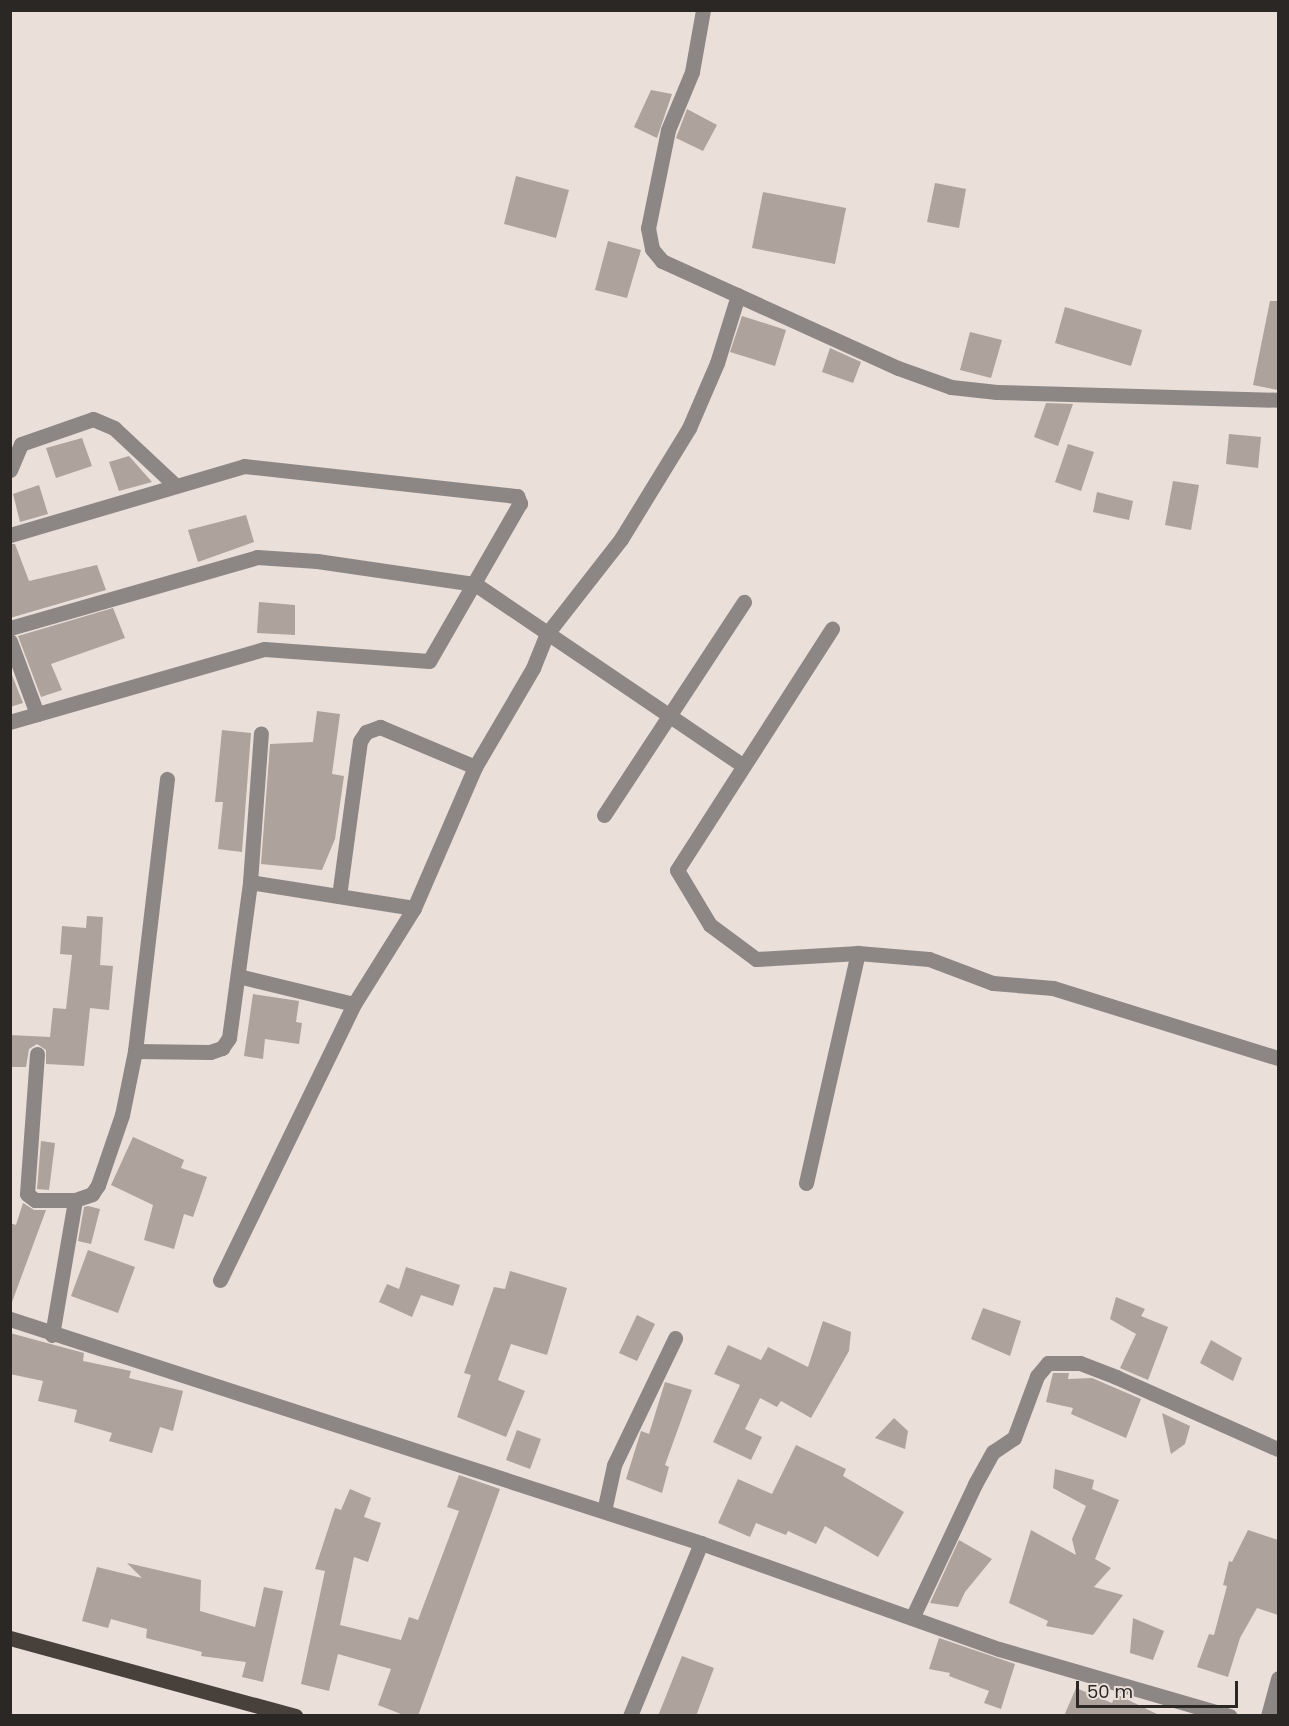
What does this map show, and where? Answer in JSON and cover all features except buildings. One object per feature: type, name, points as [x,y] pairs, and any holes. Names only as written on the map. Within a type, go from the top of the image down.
[{"type":"main road","points":[[10,1638],[296,1716]]},
{"type":"street","points":[[703,10],[692,72],[668,130],[648,228],[652,249],[662,261],[898,368],[951,387],[997,392],[1278,400]]},
{"type":"street","points":[[220,1280],[354,1004],[414,908],[475,766],[533,668],[546,635],[621,538],[689,428],[717,363],[738,295]]},
{"type":"street","points":[[10,470],[21,444],[93,419],[114,428],[175,485]]},
{"type":"street","points":[[10,535],[244,466],[517,496],[519,509],[432,658],[425,663],[264,649],[10,722]]},
{"type":"street","points":[[10,628],[256,557],[317,561],[475,584],[546,635],[742,765]]},
{"type":"street","points":[[604,815],[744,602]]},
{"type":"street","points":[[832,629],[742,765],[677,870],[710,926],[756,959],[858,953],[928,959],[993,983],[1053,988],[1278,1058]]},
{"type":"street","points":[[10,641],[36,714]]},
{"type":"street","points":[[339,896],[360,741],[366,732],[380,727],[475,766]]},
{"type":"street","points":[[135,1051],[210,1052],[222,1048],[229,1038],[250,882],[261,733]]},
{"type":"street","points":[[37,1054],[27,1194],[35,1200],[75,1200],[92,1194],[98,1185],[122,1115],[135,1051],[167,779]]},
{"type":"street","points":[[250,882],[414,908]]},
{"type":"street","points":[[806,1183],[858,953]]},
{"type":"street","points":[[238,976],[354,1004]]},
{"type":"street","points":[[52,1335],[75,1200]]},
{"type":"street","points":[[10,1319],[52,1335],[339,1423],[700,1543],[999,1649],[1229,1716]]},
{"type":"street","points":[[604,1511],[614,1465],[675,1338]]},
{"type":"street","points":[[912,1618],[980,1475],[997,1447],[1014,1438],[1037,1376],[1048,1363],[1080,1364],[1116,1377],[1278,1449]]},
{"type":"street","points":[[630,1716],[700,1543]]},
{"type":"street","points":[[1268,1716],[1278,1678]]}]
